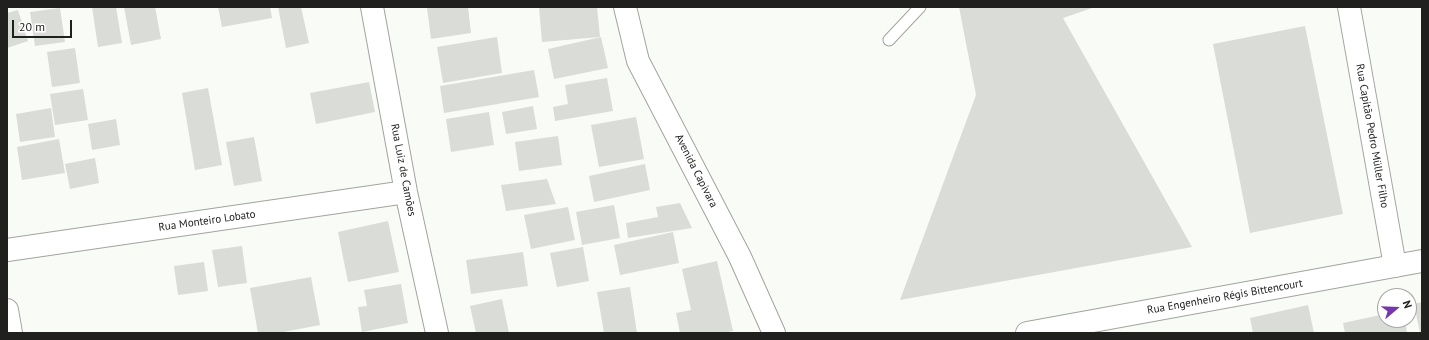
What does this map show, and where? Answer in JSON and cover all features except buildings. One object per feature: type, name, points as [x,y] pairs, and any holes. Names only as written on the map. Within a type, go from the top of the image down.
[{"type":"street","name":"Rua Luiz de Camões","points":[[372,7],[406,192],[437,333]]},
{"type":"street","name":"Avenida Capivara","points":[[625,7],[638,60],[740,257],[774,333]]},
{"type":"street","name":"Rua Capitão Pedro Müller Filho","points":[[1349,7],[1395,266]]},
{"type":"street","name":"Rua Monteiro Lobato","points":[[7,250],[406,192]]},
{"type":"street","name":"Rua Engenheiro Régis Bittencourt","points":[[1027,333],[1422,261]]},
{"type":"street","points":[[7,310],[11,333]]},
{"type":"lane","points":[[889,40],[920,7]]}]
